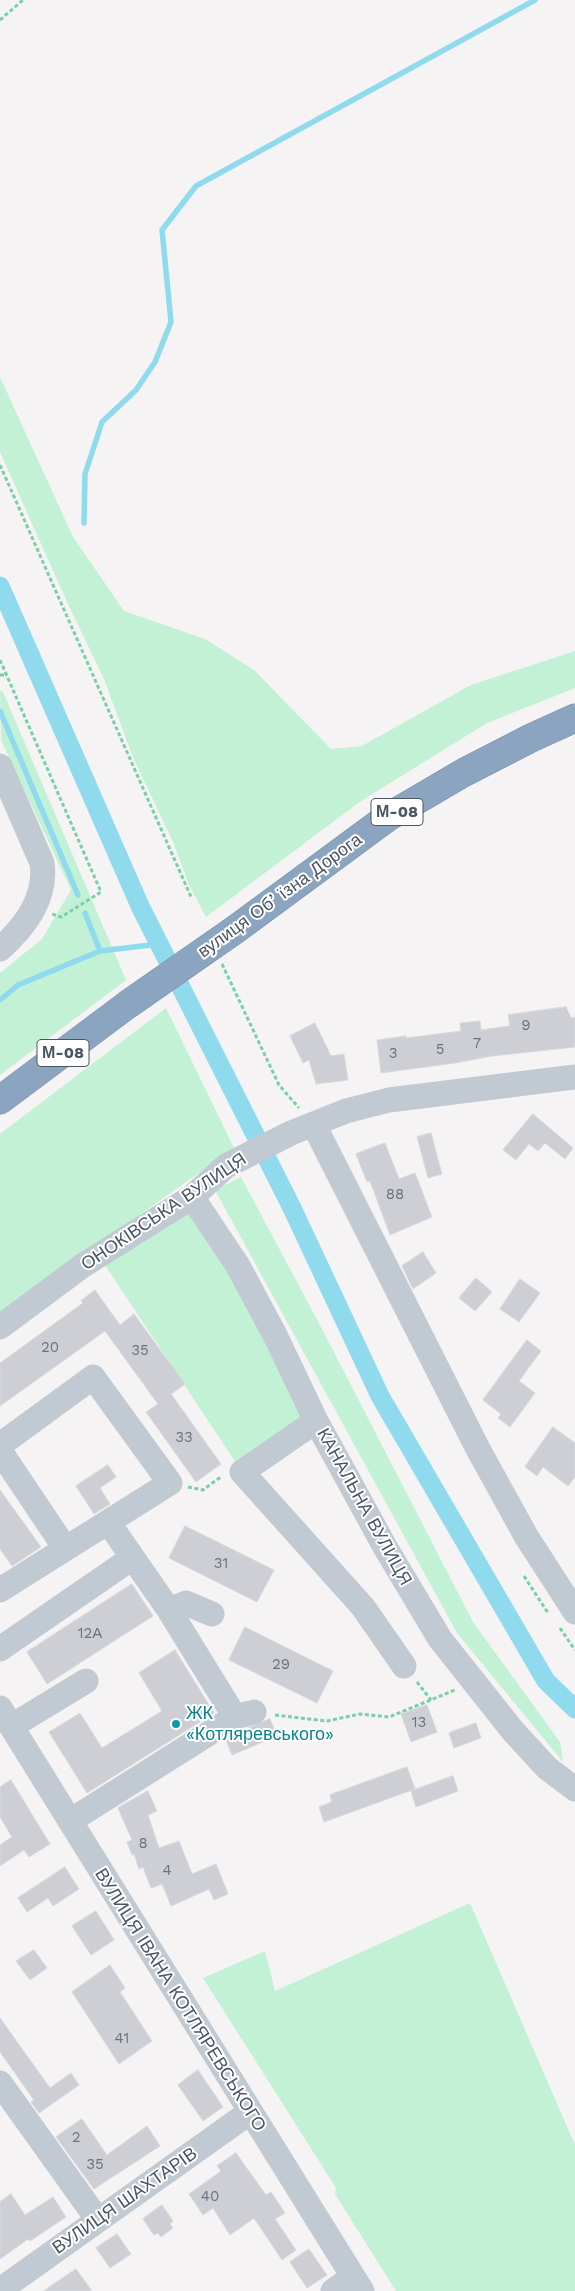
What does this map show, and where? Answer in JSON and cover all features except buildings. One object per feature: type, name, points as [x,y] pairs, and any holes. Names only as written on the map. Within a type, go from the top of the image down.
[{"type":"highway","name":"вулиця Обʼїзна Дорога","points":[[0,1100],[388,817],[463,773],[575,718]]},
{"type":"street","points":[[0,766],[42,863],[44,875],[38,899],[0,949]]},
{"type":"street","name":"ОНОКІВСЬКА ВУЛИЦЯ","points":[[0,1327],[82,1266],[192,1197],[226,1166],[291,1133],[346,1111],[388,1100],[575,1077]]},
{"type":"street","points":[[314,1125],[478,1449],[526,1536],[575,1612]]},
{"type":"street","name":"КАНАЛЬНА ВУЛИЦЯ","points":[[192,1197],[238,1266],[272,1329],[316,1421],[385,1547],[440,1639],[513,1731],[548,1768],[575,1789]]},
{"type":"street","points":[[0,1445],[94,1378],[170,1483],[0,1590]]},
{"type":"street","points":[[316,1421],[242,1472],[363,1607],[404,1666]]},
{"type":"street","points":[[0,1451],[65,1548]]},
{"type":"street","points":[[70,1821],[245,1715],[108,1522]]},
{"type":"street","points":[[0,1649],[132,1558]]},
{"type":"street","points":[[169,1610],[186,1603],[212,1614]]},
{"type":"street","points":[[6,1717],[86,1681]]},
{"type":"street","name":"ВУЛИЦЯ ІВАНА КОТЛЯРЕВСЬКОГО","points":[[6,1717],[358,2284]]},
{"type":"street","points":[[0,2083],[98,2220]]},
{"type":"street","name":"ВУЛИЦЯ ШАХТАРІВ","points":[[0,2290],[250,2112]]},
{"type":"street","points":[[333,2291],[358,2284]]},
{"type":"path","points":[[0,20],[23,0]]},
{"type":"path","points":[[0,465],[192,900]]},
{"type":"path","points":[[0,660],[101,892],[61,917],[38,899]]},
{"type":"path","points":[[0,675],[7,675]]},
{"type":"path","points":[[222,964],[279,1085],[314,1125]]},
{"type":"path","points":[[170,1483],[202,1490],[224,1475],[242,1472]]},
{"type":"path","points":[[245,1715],[327,1722],[360,1714],[389,1716],[455,1690],[480,1690]]},
{"type":"green space","points":[[0,377],[73,537],[124,611],[205,639],[254,670],[331,749],[362,746],[471,685],[575,651],[575,688],[487,723],[361,801],[206,917],[190,887],[173,842],[132,755],[104,679],[67,602],[0,452]]},
{"type":"green space","points":[[0,690],[3,692],[126,980],[0,1075],[0,973],[42,939],[71,890],[1,740]]},
{"type":"green space","points":[[166,1008],[234,1148],[0,1314],[0,1134]]},
{"type":"green space","points":[[241,1177],[322,1329],[473,1622],[560,1742],[563,1762],[457,1633],[215,1190]]},
{"type":"green space","points":[[192,1197],[316,1421],[242,1472],[99,1256]]},
{"type":"green space","points":[[470,1903],[575,2145],[575,2291],[396,2291],[335,2194],[336,2188],[203,1978],[265,1951],[275,1991]]},
{"type":"waterway","points":[[84,523],[85,474],[102,422],[136,390],[155,362],[171,322],[162,230],[196,186],[535,0]]},
{"type":"waterway","points":[[0,586],[140,906],[292,1208],[380,1396],[546,1681],[575,1709]]},
{"type":"waterway","points":[[0,711],[78,895]]},
{"type":"waterway","points":[[85,913],[100,951]]},
{"type":"waterway","points":[[0,1000],[18,985],[100,951],[159,944]]},
{"type":"place","name":"ЖК «Котляревського»","points":[[176,1724]]}]
